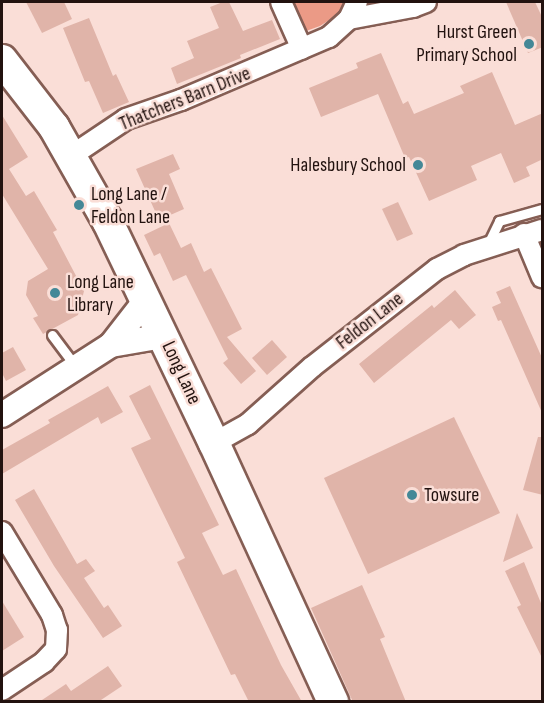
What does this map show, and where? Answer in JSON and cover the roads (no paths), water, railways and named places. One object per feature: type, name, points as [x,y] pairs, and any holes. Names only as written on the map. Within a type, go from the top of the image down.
[{"type":"main road","name":"Long Lane","points":[[2,60],[54,127],[146,300],[333,702]]},
{"type":"street","points":[[280,2],[302,49]]},
{"type":"street","points":[[353,10],[413,8],[426,2]]},
{"type":"street","name":"Thatchers Barn Drive","points":[[71,156],[126,119],[181,100],[329,37],[353,10]]},
{"type":"street","points":[[533,232],[543,278]]},
{"type":"street","name":"Feldon Lane","points":[[214,443],[248,424],[312,367],[437,269],[487,246],[533,232]]},
{"type":"street","points":[[2,414],[111,345],[146,300]]},
{"type":"street","points":[[111,345],[163,336]]},
{"type":"street","points":[[2,532],[52,615],[57,630],[56,649],[44,662],[2,690]]},
{"type":"lane","points":[[487,246],[499,221],[543,209]]},
{"type":"lane","points":[[52,335],[76,367]]},
{"type":"place","name":"Hurst Green Primary School","points":[[529,44]]},
{"type":"place","name":"Halesbury School","points":[[418,165]]},
{"type":"place","name":"Long Lane / Feldon Lane","points":[[79,205]]},
{"type":"place","name":"Long Lane Library","points":[[55,293]]},
{"type":"place","name":"Towsure","points":[[412,495]]}]
